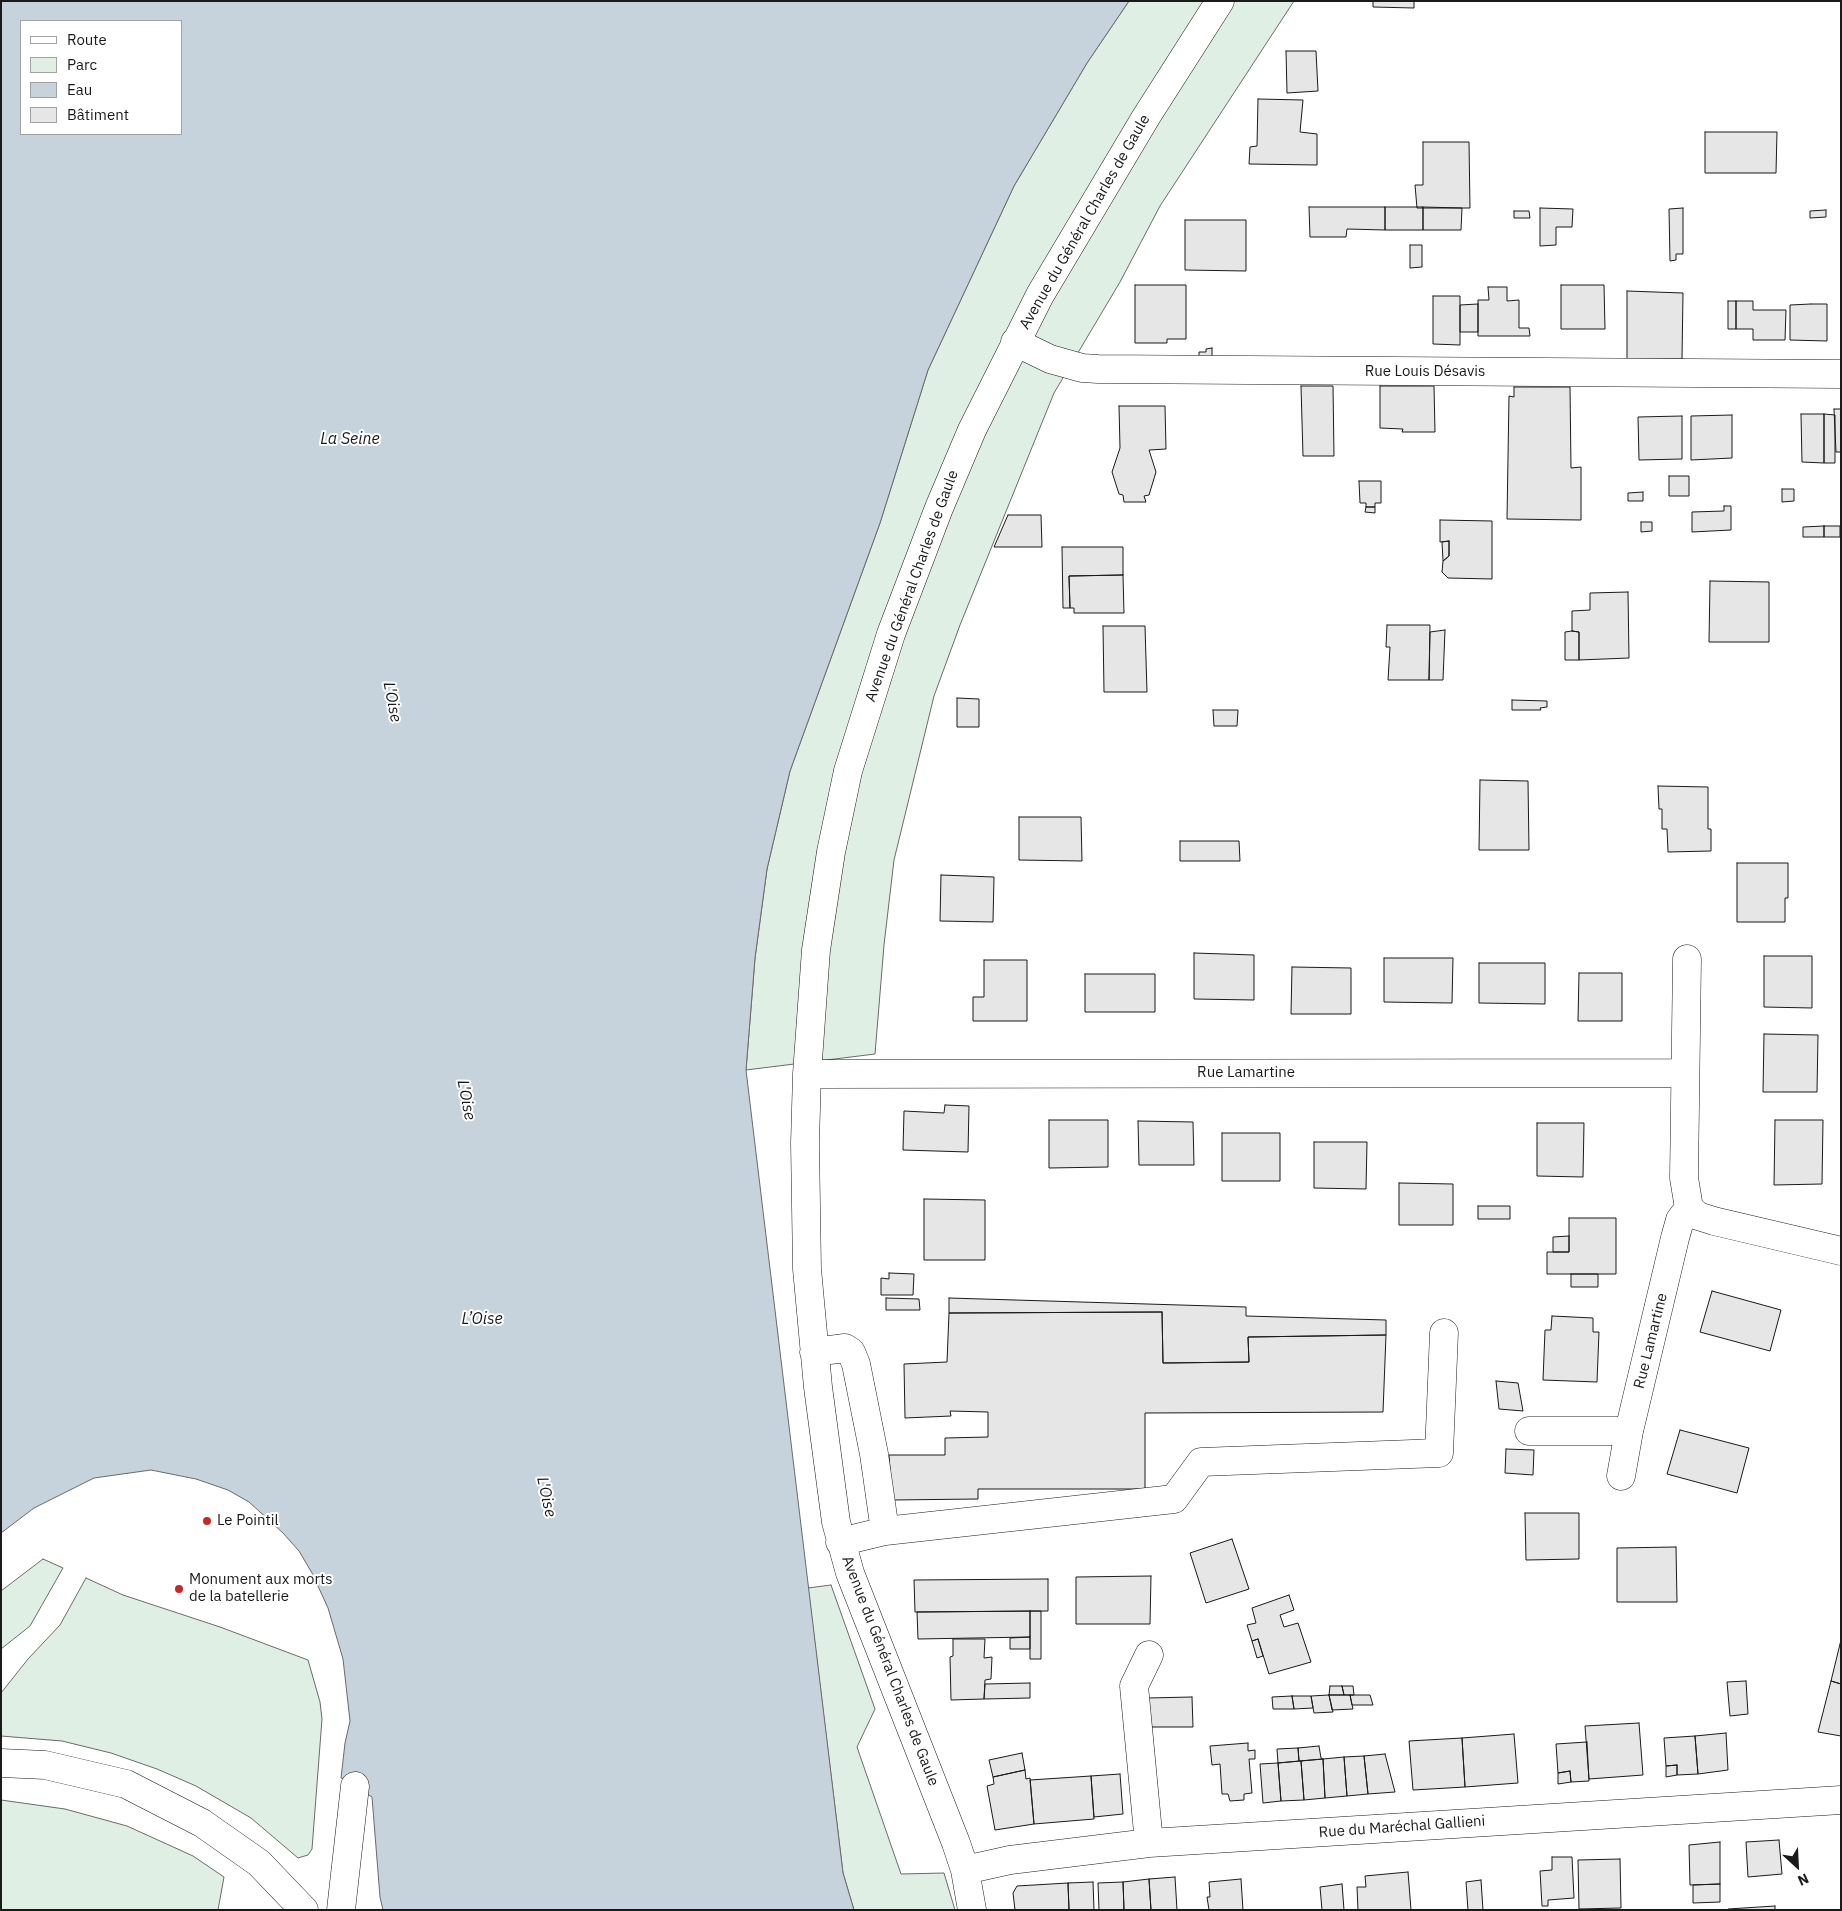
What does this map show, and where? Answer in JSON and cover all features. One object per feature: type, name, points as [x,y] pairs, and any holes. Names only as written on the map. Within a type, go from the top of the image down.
[{"type":"street","name":"Avenue du Général Charles de Gaule","points":[[972,1910],[965,1870],[945,1812],[850,1573],[840,1542],[831,1493],[814,1352],[807,1260],[805,1152],[807,1074],[816,950],[831,852],[848,771],[891,634],[939,508],[972,430],[1040,295],[1102,189],[1220,1]]},
{"type":"street","name":"Rue Louis Désavis","points":[[1015,342],[1050,360],[1082,368],[1098,369],[1841,374]]},
{"type":"street","points":[[1687,959],[1684,1178],[1689,1208],[1698,1216],[1714,1221],[1841,1251]]},
{"type":"street","name":"Rue Lamartine","points":[[807,1074],[1685,1073]]},
{"type":"street","name":"Rue Lamartine","points":[[1620,1476],[1675,1238],[1680,1220],[1689,1208]]},
{"type":"street","points":[[840,1542],[886,1531],[1174,1499],[1201,1462],[1439,1453],[1444,1333]]},
{"type":"street","points":[[814,1352],[845,1348],[851,1352],[856,1364],[874,1454],[886,1531]]},
{"type":"street","points":[[1529,1430],[1629,1431]]},
{"type":"street","points":[[1149,1655],[1134,1686],[1149,1843]]},
{"type":"street","points":[[1,1763],[45,1765],[126,1784],[210,1828],[259,1863],[304,1910]]},
{"type":"street","points":[[341,1910],[355,1786]]},
{"type":"street","name":"Rue du Maréchal Gallieni","points":[[965,1870],[1010,1860],[1149,1843],[1841,1800]]},
{"type":"green space","points":[[1129,1],[1294,1],[1160,206],[1120,282],[1054,393],[960,625],[934,696],[894,860],[884,945],[875,1054],[746,1070],[755,958],[767,869],[790,771],[880,523],[928,370],[1014,186],[1087,63]]},
{"type":"green space","points":[[43,1559],[63,1568],[30,1626],[1,1649],[1,1591]]},
{"type":"green space","points":[[86,1578],[123,1595],[220,1627],[308,1660],[320,1702],[322,1719],[312,1849],[308,1855],[298,1858],[251,1818],[196,1786],[157,1769],[111,1753],[62,1741],[1,1736],[1,1693],[28,1659],[60,1625]]},
{"type":"green space","points":[[831,1585],[875,1709],[857,1747],[901,1874],[944,1873],[955,1910],[854,1910],[843,1873],[808,1588]]},
{"type":"green space","points":[[1,1800],[65,1809],[127,1826],[193,1856],[224,1877],[218,1910],[1,1910]]},
{"type":"water","points":[[1,1],[1129,1],[1087,63],[1014,186],[928,370],[880,523],[790,771],[767,869],[755,958],[746,1070],[843,1873],[854,1910],[383,1910],[380,1897],[372,1797],[341,1778],[345,1743],[350,1721],[343,1659],[328,1608],[312,1573],[299,1551],[283,1533],[249,1502],[228,1490],[196,1479],[151,1470],[94,1478],[34,1508],[1,1533]]},
{"type":"building","points":[[1373,1],[1414,1],[1414,8],[1373,7]]},
{"type":"building","points":[[1286,51],[1316,51],[1318,91],[1287,93]]},
{"type":"building","points":[[1258,99],[1303,100],[1300,132],[1317,134],[1317,165],[1249,164],[1250,147],[1257,146]]},
{"type":"building","points":[[1705,132],[1777,132],[1776,173],[1705,173]]},
{"type":"building","points":[[1423,142],[1469,142],[1470,208],[1417,208],[1415,185],[1423,185]]},
{"type":"building","points":[[1309,207],[1385,207],[1385,230],[1347,229],[1346,237],[1310,237]]},
{"type":"building","points":[[1385,207],[1423,207],[1423,230],[1385,230]]},
{"type":"building","points":[[1423,207],[1462,208],[1461,230],[1423,230]]},
{"type":"building","points":[[1540,208],[1573,209],[1572,227],[1556,227],[1556,245],[1540,246]]},
{"type":"building","points":[[1683,208],[1683,254],[1676,254],[1676,260],[1670,261],[1669,209]]},
{"type":"building","points":[[1826,210],[1826,217],[1810,218],[1810,211]]},
{"type":"building","points":[[1514,211],[1529,211],[1530,218],[1514,218]]},
{"type":"building","points":[[1185,220],[1246,220],[1246,271],[1185,270]]},
{"type":"building","points":[[1410,245],[1422,245],[1422,267],[1410,268]]},
{"type":"building","points":[[1135,285],[1186,285],[1186,339],[1167,339],[1167,343],[1135,343]]},
{"type":"building","points":[[1561,285],[1604,285],[1605,329],[1561,329]]},
{"type":"building","points":[[1488,287],[1507,287],[1507,301],[1519,300],[1519,328],[1529,328],[1530,336],[1478,336],[1478,300],[1489,300]]},
{"type":"building","points":[[1627,291],[1683,293],[1682,359],[1627,359]]},
{"type":"building","points":[[1433,296],[1460,296],[1460,345],[1433,344]]},
{"type":"building","points":[[1728,301],[1736,301],[1736,329],[1728,329]]},
{"type":"building","points":[[1736,301],[1753,301],[1753,310],[1786,310],[1785,340],[1753,340],[1753,329],[1736,329]]},
{"type":"building","points":[[1478,304],[1478,332],[1460,332],[1460,305]]},
{"type":"building","points":[[1827,304],[1827,341],[1790,340],[1790,305]]},
{"type":"building","points":[[1212,348],[1212,358],[1199,358],[1199,352],[1206,352],[1206,349]]},
{"type":"building","points":[[1301,386],[1333,386],[1334,456],[1303,456]]},
{"type":"building","points":[[1380,386],[1434,386],[1435,432],[1402,432],[1403,429],[1380,428]]},
{"type":"building","points":[[1514,387],[1570,387],[1571,468],[1581,467],[1581,520],[1507,519],[1509,396],[1514,397]]},
{"type":"building","points":[[1119,406],[1165,406],[1166,449],[1149,450],[1156,472],[1149,495],[1144,496],[1146,502],[1124,502],[1123,495],[1119,494],[1112,472],[1120,448]]},
{"type":"building","points":[[1834,409],[1841,409],[1841,452],[1836,452]]},
{"type":"building","points":[[1801,414],[1824,414],[1824,463],[1802,462]]},
{"type":"building","points":[[1824,414],[1835,415],[1835,463],[1824,463]]},
{"type":"building","points":[[1732,415],[1732,458],[1691,460],[1691,416]]},
{"type":"building","points":[[1682,416],[1682,459],[1639,460],[1638,417]]},
{"type":"building","points":[[1669,476],[1689,476],[1689,496],[1669,496]]},
{"type":"building","points":[[1359,481],[1381,481],[1381,503],[1375,503],[1375,507],[1366,507],[1366,503],[1360,503]]},
{"type":"building","points":[[1782,489],[1794,489],[1794,501],[1782,502]]},
{"type":"building","points":[[1643,492],[1643,501],[1628,501],[1628,493]]},
{"type":"building","points":[[1724,506],[1731,506],[1731,530],[1692,532],[1692,512],[1724,511]]},
{"type":"building","points":[[1366,507],[1375,507],[1375,513],[1365,512]]},
{"type":"building","points":[[1008,515],[1041,515],[1042,547],[994,547]]},
{"type":"building","points":[[1440,520],[1492,521],[1492,579],[1448,578],[1442,572],[1443,561],[1449,556],[1449,541],[1440,542]]},
{"type":"building","points":[[1641,522],[1652,522],[1652,531],[1641,532]]},
{"type":"building","points":[[1824,526],[1824,537],[1803,537],[1803,527]]},
{"type":"building","points":[[1824,526],[1840,526],[1840,537],[1824,537]]},
{"type":"building","points":[[1449,541],[1449,556],[1443,561],[1442,542]]},
{"type":"building","points":[[1062,547],[1123,547],[1123,575],[1069,576],[1070,608],[1063,608]]},
{"type":"building","points":[[1123,575],[1124,613],[1074,613],[1074,608],[1070,608],[1069,576]]},
{"type":"building","points":[[1710,581],[1769,582],[1769,642],[1709,642]]},
{"type":"building","points":[[1628,592],[1629,658],[1579,660],[1579,632],[1572,631],[1572,611],[1590,610],[1590,593]]},
{"type":"building","points":[[1387,625],[1430,625],[1429,680],[1388,680],[1390,647],[1386,647]]},
{"type":"building","points":[[1103,626],[1145,626],[1147,692],[1104,692]]},
{"type":"building","points":[[1445,630],[1443,680],[1429,680],[1430,632]]},
{"type":"building","points":[[1565,632],[1579,632],[1579,660],[1565,660]]},
{"type":"building","points":[[957,698],[979,699],[979,727],[957,727]]},
{"type":"building","points":[[1512,700],[1547,701],[1547,707],[1540,708],[1541,710],[1512,710]]},
{"type":"building","points":[[1213,710],[1238,710],[1237,726],[1214,726]]},
{"type":"building","points":[[1480,780],[1528,781],[1529,850],[1479,850]]},
{"type":"building","points":[[1658,786],[1708,787],[1708,829],[1711,829],[1711,851],[1668,852],[1667,829],[1662,829],[1662,809],[1659,809]]},
{"type":"building","points":[[1019,817],[1081,817],[1082,861],[1019,860]]},
{"type":"building","points":[[1180,841],[1239,841],[1240,861],[1180,861]]},
{"type":"building","points":[[1737,863],[1788,863],[1788,898],[1785,898],[1785,922],[1737,922]]},
{"type":"building","points":[[941,875],[994,877],[993,922],[940,921]]},
{"type":"building","points":[[1194,953],[1254,955],[1254,1000],[1194,999]]},
{"type":"building","points":[[1764,956],[1812,956],[1812,1008],[1764,1007]]},
{"type":"building","points":[[1384,958],[1453,958],[1452,1003],[1384,1002]]},
{"type":"building","points":[[984,960],[1027,960],[1027,1021],[973,1021],[973,997],[984,997]]},
{"type":"building","points":[[1479,963],[1545,963],[1545,1004],[1479,1003]]},
{"type":"building","points":[[1292,967],[1351,968],[1351,1014],[1291,1014]]},
{"type":"building","points":[[1579,973],[1622,973],[1622,1021],[1578,1021]]},
{"type":"building","points":[[1085,974],[1155,974],[1155,1012],[1085,1012]]},
{"type":"building","points":[[1764,1034],[1818,1035],[1817,1092],[1763,1092]]},
{"type":"building","points":[[945,1105],[969,1106],[968,1152],[903,1150],[904,1111],[944,1113]]},
{"type":"building","points":[[1049,1120],[1108,1120],[1108,1167],[1049,1168]]},
{"type":"building","points":[[1775,1120],[1823,1120],[1822,1184],[1774,1185]]},
{"type":"building","points":[[1138,1121],[1193,1122],[1194,1165],[1139,1165]]},
{"type":"building","points":[[1537,1123],[1584,1123],[1583,1177],[1537,1176]]},
{"type":"building","points":[[1222,1133],[1280,1133],[1280,1181],[1222,1181]]},
{"type":"building","points":[[1314,1142],[1367,1142],[1366,1189],[1314,1188]]},
{"type":"building","points":[[1399,1183],[1453,1184],[1453,1225],[1399,1225]]},
{"type":"building","points":[[924,1199],[985,1200],[985,1260],[924,1260]]},
{"type":"building","points":[[1478,1206],[1510,1206],[1510,1219],[1478,1219]]},
{"type":"building","points":[[1569,1218],[1616,1218],[1616,1274],[1547,1274],[1547,1252],[1569,1252]]},
{"type":"building","points":[[1569,1236],[1569,1252],[1553,1252],[1553,1237]]},
{"type":"building","points":[[889,1273],[914,1274],[913,1295],[881,1295],[881,1278],[889,1279]]},
{"type":"building","points":[[1571,1274],[1598,1274],[1598,1287],[1571,1287]]},
{"type":"building","points":[[1712,1291],[1781,1310],[1770,1351],[1700,1332]]},
{"type":"building","points":[[886,1298],[919,1299],[920,1310],[886,1310]]},
{"type":"building","points":[[949,1298],[1246,1307],[1246,1316],[1386,1320],[1386,1335],[1248,1337],[1249,1362],[1163,1363],[1162,1312],[949,1313]]},
{"type":"building","points":[[1162,1312],[1163,1363],[1249,1362],[1248,1337],[1386,1335],[1383,1412],[1145,1413],[1145,1489],[978,1489],[978,1499],[892,1500],[889,1455],[945,1455],[945,1438],[988,1437],[988,1412],[950,1411],[951,1416],[905,1418],[904,1364],[947,1362],[949,1313]]},
{"type":"building","points":[[1552,1316],[1593,1318],[1593,1332],[1599,1332],[1597,1382],[1543,1380],[1545,1330],[1551,1330]]},
{"type":"building","points":[[1496,1381],[1518,1383],[1523,1411],[1499,1409]]},
{"type":"building","points":[[1680,1430],[1749,1448],[1737,1493],[1667,1474]]},
{"type":"building","points":[[1506,1449],[1534,1450],[1533,1475],[1505,1473]]},
{"type":"building","points":[[1525,1513],[1579,1513],[1579,1559],[1526,1560]]},
{"type":"building","points":[[1232,1539],[1249,1589],[1206,1603],[1190,1553]]},
{"type":"building","points":[[1676,1547],[1677,1602],[1617,1602],[1617,1548]]},
{"type":"building","points":[[1151,1576],[1150,1624],[1076,1624],[1076,1577]]},
{"type":"building","points":[[1048,1579],[1048,1611],[915,1612],[914,1580]]},
{"type":"building","points":[[1289,1595],[1294,1610],[1280,1615],[1284,1627],[1298,1623],[1311,1662],[1269,1674],[1258,1639],[1252,1641],[1247,1625],[1256,1623],[1252,1608]]},
{"type":"building","points":[[1030,1611],[1041,1611],[1041,1659],[1030,1659]]},
{"type":"building","points":[[1030,1611],[1030,1637],[918,1639],[917,1612]]},
{"type":"building","points":[[1030,1637],[1030,1649],[1010,1649],[1010,1638]]},
{"type":"building","points":[[953,1639],[985,1639],[984,1658],[992,1657],[991,1679],[985,1680],[984,1699],[951,1700],[950,1657],[953,1656]]},
{"type":"building","points":[[1258,1639],[1263,1656],[1257,1658],[1252,1641]]},
{"type":"building","points":[[1841,1640],[1841,1684],[1831,1681]]},
{"type":"building","points":[[1746,1681],[1748,1714],[1730,1716],[1727,1682]]},
{"type":"building","points":[[1831,1681],[1841,1684],[1841,1736],[1818,1732]]},
{"type":"building","points":[[1030,1683],[1030,1698],[984,1699],[985,1684]]},
{"type":"building","points":[[1330,1686],[1342,1686],[1344,1695],[1329,1695]]},
{"type":"building","points":[[1342,1686],[1353,1686],[1354,1695],[1344,1695]]},
{"type":"building","points":[[1329,1695],[1350,1695],[1353,1709],[1332,1710]]},
{"type":"building","points":[[1329,1695],[1333,1712],[1314,1713],[1311,1696]]},
{"type":"building","points":[[1350,1695],[1370,1695],[1373,1705],[1352,1705]]},
{"type":"building","points":[[1292,1696],[1294,1709],[1273,1709],[1272,1697]]},
{"type":"building","points":[[1292,1696],[1311,1696],[1313,1708],[1294,1709]]},
{"type":"building","points":[[1192,1697],[1193,1727],[1149,1727],[1147,1698]]},
{"type":"building","points":[[1639,1723],[1643,1775],[1589,1779],[1585,1726]]},
{"type":"building","points":[[1726,1733],[1728,1770],[1698,1774],[1695,1736]]},
{"type":"building","points":[[1514,1734],[1518,1783],[1465,1787],[1462,1738]]},
{"type":"building","points":[[1695,1736],[1698,1774],[1677,1775],[1677,1765],[1666,1766],[1664,1738]]},
{"type":"building","points":[[1462,1738],[1465,1787],[1413,1790],[1409,1741]]},
{"type":"building","points":[[1587,1742],[1589,1781],[1571,1782],[1570,1771],[1558,1773],[1556,1744]]},
{"type":"building","points":[[1248,1743],[1248,1751],[1255,1750],[1255,1759],[1249,1759],[1252,1793],[1244,1794],[1244,1800],[1230,1801],[1228,1794],[1222,1794],[1220,1764],[1212,1765],[1210,1746]]},
{"type":"building","points":[[1319,1746],[1321,1758],[1323,1759],[1299,1761],[1298,1748]]},
{"type":"building","points":[[1298,1748],[1299,1761],[1278,1763],[1277,1749]]},
{"type":"building","points":[[1022,1753],[1025,1770],[993,1777],[989,1760]]},
{"type":"building","points":[[1385,1754],[1395,1792],[1368,1794],[1364,1756]]},
{"type":"building","points":[[1364,1756],[1368,1794],[1347,1796],[1344,1757]]},
{"type":"building","points":[[1344,1757],[1347,1796],[1325,1798],[1323,1759]]},
{"type":"building","points":[[1323,1759],[1325,1798],[1304,1800],[1301,1761]]},
{"type":"building","points":[[1301,1761],[1304,1800],[1281,1801],[1278,1763]]},
{"type":"building","points":[[1278,1763],[1281,1801],[1263,1803],[1260,1764]]},
{"type":"building","points":[[1677,1765],[1677,1775],[1666,1777],[1666,1766]]},
{"type":"building","points":[[1025,1770],[1026,1779],[1030,1778],[1034,1824],[995,1830],[987,1786],[994,1784],[993,1777]]},
{"type":"building","points":[[1570,1771],[1571,1782],[1558,1784],[1558,1773]]},
{"type":"building","points":[[1120,1774],[1123,1814],[1094,1817],[1091,1776]]},
{"type":"building","points":[[1091,1776],[1094,1819],[1034,1824],[1030,1780]]},
{"type":"building","points":[[1779,1840],[1782,1874],[1748,1877],[1746,1842]]},
{"type":"building","points":[[1720,1842],[1720,1884],[1690,1885],[1689,1845]]},
{"type":"building","points":[[1552,1857],[1572,1857],[1574,1898],[1548,1900],[1548,1906],[1542,1906],[1540,1871],[1552,1870]]},
{"type":"building","points":[[1620,1859],[1621,1908],[1579,1909],[1578,1860]]},
{"type":"building","points":[[1408,1872],[1411,1910],[1358,1910],[1357,1887],[1366,1887],[1365,1876]]},
{"type":"building","points":[[1175,1877],[1177,1910],[1151,1910],[1149,1879]]},
{"type":"building","points":[[1149,1879],[1151,1910],[1124,1910],[1123,1882]]},
{"type":"building","points":[[1241,1879],[1243,1910],[1209,1910],[1207,1897],[1210,1897],[1209,1882]]},
{"type":"building","points":[[1481,1880],[1483,1910],[1468,1910],[1466,1882]]},
{"type":"building","points":[[1093,1882],[1094,1910],[1069,1910],[1068,1883]]},
{"type":"building","points":[[1123,1882],[1124,1910],[1099,1910],[1098,1883]]},
{"type":"building","points":[[1068,1883],[1069,1910],[1015,1910],[1013,1893],[1017,1886]]},
{"type":"building","points":[[1342,1884],[1344,1910],[1322,1910],[1320,1887]]},
{"type":"building","points":[[1720,1884],[1720,1902],[1693,1903],[1693,1885]]},
{"type":"building","points":[[1775,1906],[1775,1910],[1728,1910],[1728,1909]]},
{"type":"place","name":"Le Pointil","points":[[207,1521]]},
{"type":"place","name":"Monument aux morts de la batellerie","points":[[179,1589]]},
{"type":"water label","name":"La Seine","points":[[350,439]]},
{"type":"water label","name":"L'Oise","points":[[392,702]]},
{"type":"water label","name":"L'Oise","points":[[466,1100]]},
{"type":"water label","name":"L’Oise","points":[[482,1319]]},
{"type":"water label","name":"L'Oise","points":[[546,1497]]}]
